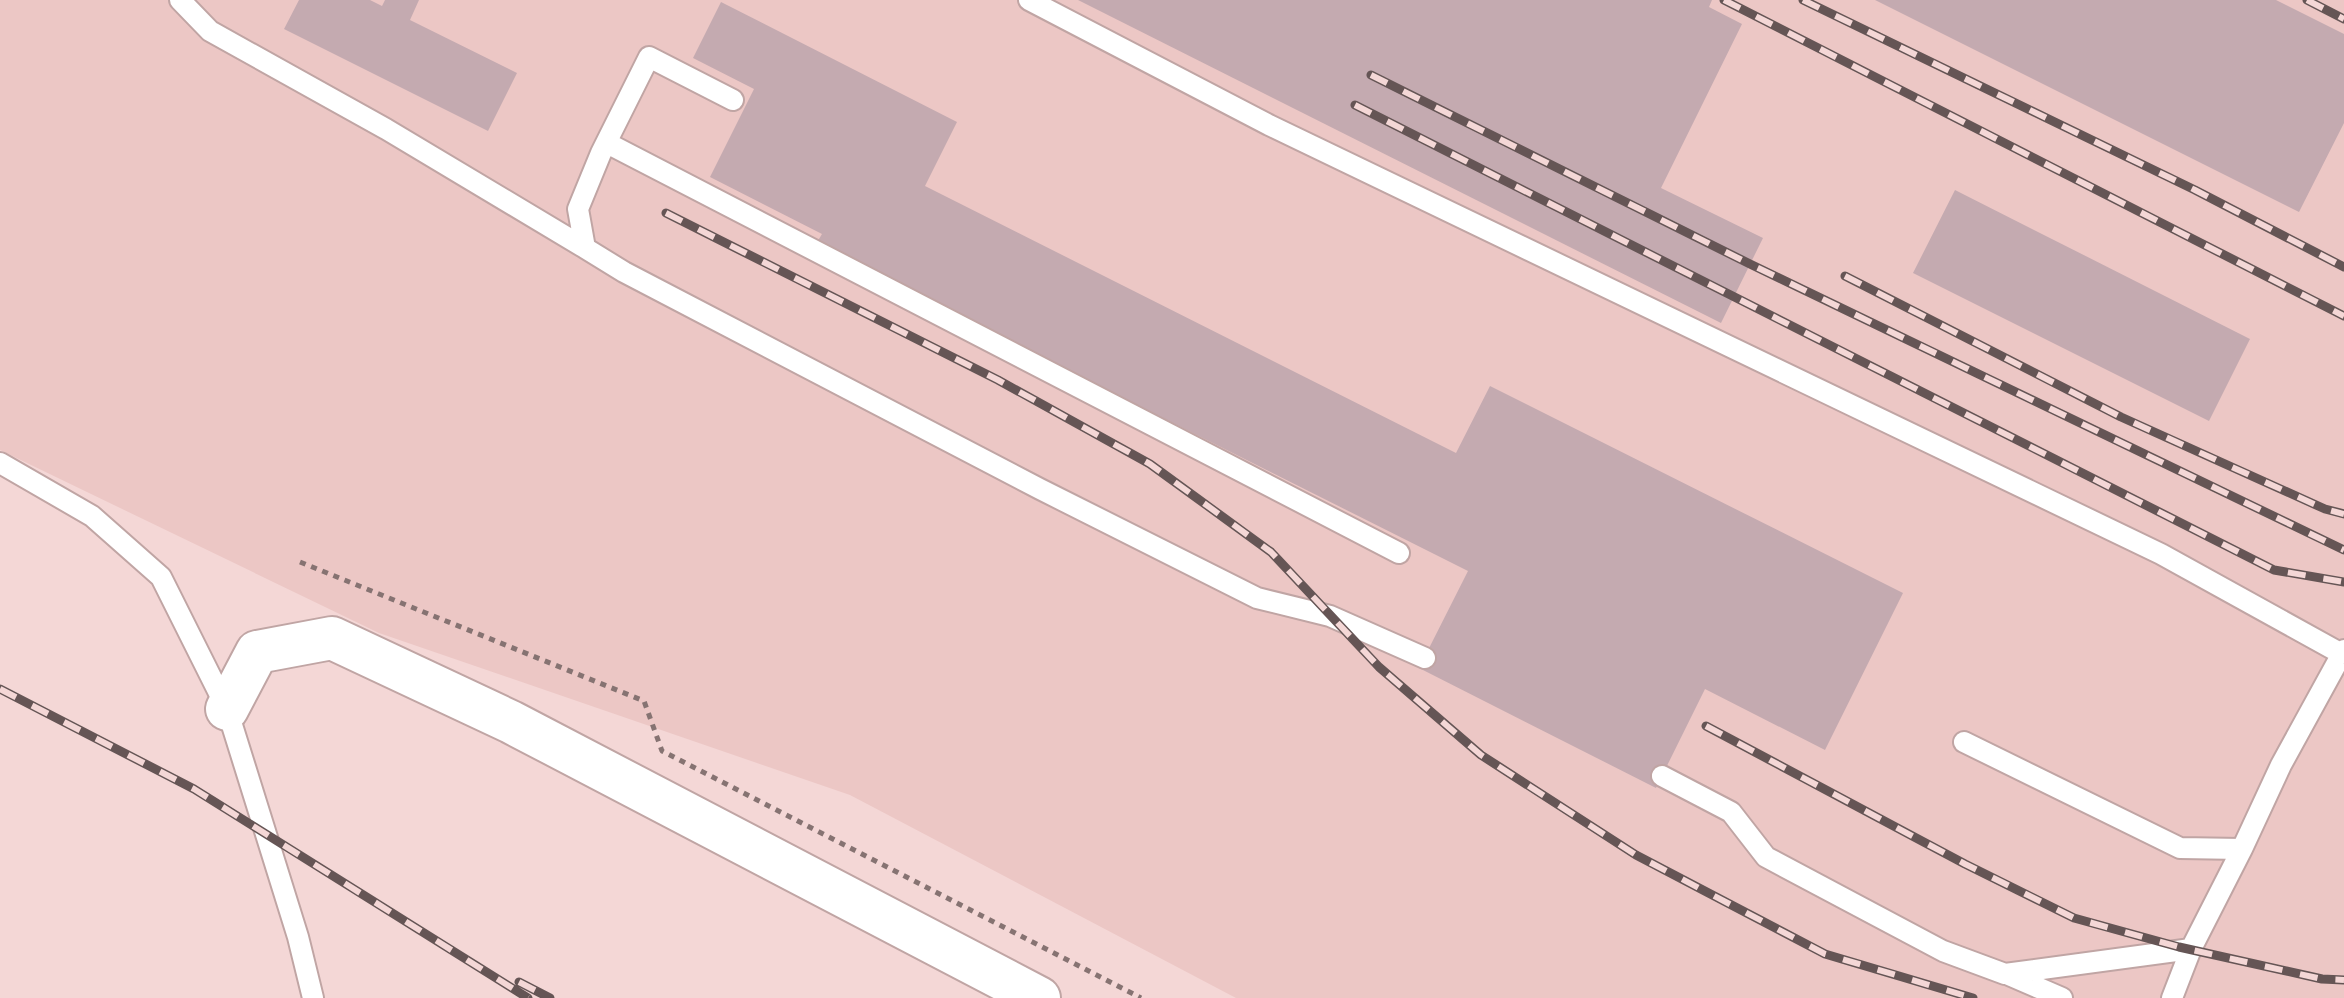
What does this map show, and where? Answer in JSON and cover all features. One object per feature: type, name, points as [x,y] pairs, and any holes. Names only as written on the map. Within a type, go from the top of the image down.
[{"type":"street","points":[[227,709],[257,652],[332,638],[511,722],[1039,998]]},
{"type":"lane","points":[[180,0],[210,31],[386,129],[624,272],[1040,489],[1257,598],[1330,616],[1425,658]]},
{"type":"lane","points":[[1029,0],[1269,125],[2161,554],[2343,652],[2281,765],[2191,949],[2172,998]]},
{"type":"lane","points":[[585,248],[578,209],[649,57],[733,100]]},
{"type":"lane","points":[[607,143],[1399,553]]},
{"type":"lane","points":[[0,463],[92,516],[161,577],[227,709],[298,937],[313,998]]},
{"type":"lane","points":[[1964,742],[2180,848],[2242,849]]},
{"type":"lane","points":[[1662,776],[1731,812],[1766,857],[1943,951],[2062,998]]},
{"type":"lane","points":[[2005,974],[2191,949]]},
{"type":"path","points":[[300,562],[644,701],[662,751],[1141,998]]},
{"type":"shaded area","points":[[0,0],[2344,0],[2344,998],[1236,998],[850,795],[379,633],[0,450]]},
{"type":"building","points":[[299,0],[370,0],[382,6],[385,0],[419,0],[410,20],[517,73],[488,131],[284,29]]},
{"type":"building","points":[[1078,0],[1712,0],[1709,7],[1742,24],[1661,188],[1763,238],[1721,323]]},
{"type":"building","points":[[1875,0],[2276,0],[2344,34],[2344,123],[2299,212]]},
{"type":"building","points":[[721,2],[957,122],[925,186],[1456,453],[1490,386],[1903,593],[1825,750],[1705,689],[1656,788],[1419,668],[1468,571],[816,244],[822,234],[710,177],[754,89],[693,58]]},
{"type":"building","points":[[1955,190],[2250,339],[2209,421],[1913,273]]},
{"type":"railway","points":[[1724,0],[2344,316]]},
{"type":"railway","points":[[1803,0],[2195,190],[2344,267]]},
{"type":"railway","points":[[2307,0],[2344,19]]},
{"type":"railway","points":[[1371,75],[1750,264],[2344,550]]},
{"type":"railway","points":[[1355,105],[2274,570],[2344,582]]},
{"type":"railway","points":[[666,213],[998,380],[1150,464],[1271,552],[1379,667],[1481,755],[1636,855],[1825,954],[1973,998]]},
{"type":"railway","points":[[1845,276],[2121,417],[2325,509],[2344,514]]},
{"type":"railway","points":[[0,689],[194,789],[528,998]]},
{"type":"railway","points":[[1706,726],[1965,864],[2074,918],[2179,947],[2322,979],[2344,980]]},
{"type":"railway","points":[[519,982],[550,998]]}]
